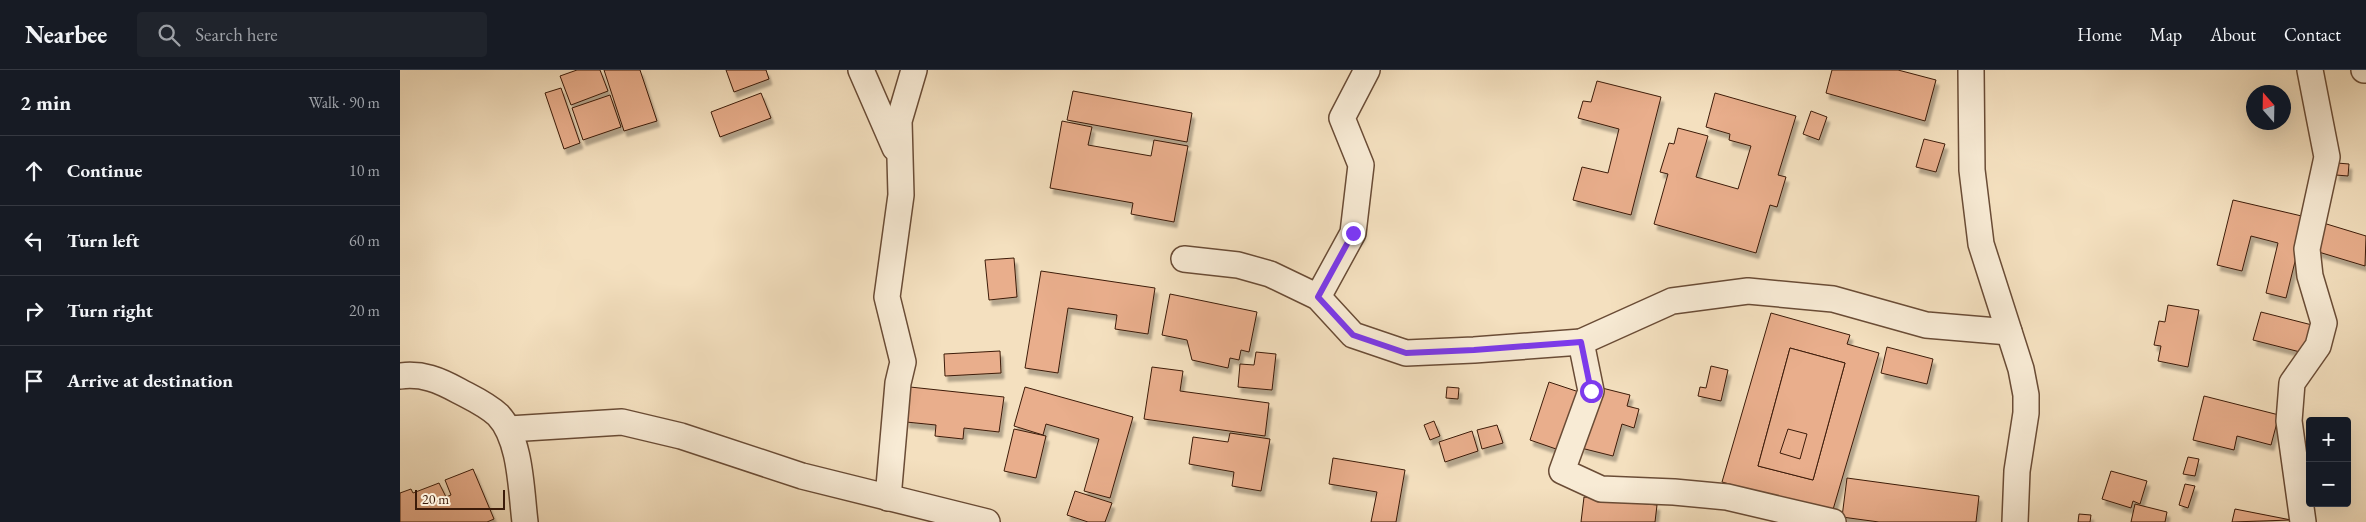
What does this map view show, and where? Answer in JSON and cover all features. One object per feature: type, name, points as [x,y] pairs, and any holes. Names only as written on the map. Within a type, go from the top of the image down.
[{"type":"street","points":[[860,70],[898,155]]},
{"type":"street","points":[[888,498],[898,383],[902,362],[888,297],[901,195],[898,155],[899,121],[914,70]]},
{"type":"street","points":[[1318,297],[1353,233],[1361,165],[1342,118],[1367,70]]},
{"type":"street","points":[[1971,70],[1972,170],[1981,244],[2021,369],[2026,395],[2026,412],[2017,471],[2015,522]]},
{"type":"street","points":[[2303,522],[2289,421],[2292,383],[2318,346],[2324,323],[2310,276],[2307,249],[2327,157],[2310,70]]},
{"type":"street","points":[[1184,259],[1238,265],[1270,274],[1318,297],[1353,335],[1406,353],[1581,342],[1672,301],[1748,291],[1833,299],[1926,325],[2009,332]]},
{"type":"street","points":[[1581,342],[1591,391],[1562,470],[1601,489],[1674,492],[1727,497],[1833,522]]},
{"type":"street","points":[[400,376],[424,375],[442,381],[484,405],[498,416],[508,429],[515,447],[525,522]]},
{"type":"street","points":[[508,429],[622,422],[681,436],[802,476],[987,522]]},
{"type":"building","points":[[577,70],[600,70],[608,91],[571,105],[560,76]]},
{"type":"building","points":[[604,70],[640,70],[657,121],[624,131]]},
{"type":"building","points":[[726,70],[766,70],[769,79],[734,92]]},
{"type":"building","points":[[1832,70],[1898,70],[1936,80],[1925,121],[1826,93]]},
{"type":"building","points":[[1597,81],[1661,97],[1631,215],[1573,200],[1582,167],[1608,173],[1619,129],[1578,118],[1583,101],[1591,102]]},
{"type":"building","points":[[561,88],[580,143],[564,149],[545,93]]},
{"type":"building","points":[[1073,91],[1192,113],[1187,142],[1067,120]]},
{"type":"building","points":[[761,93],[771,118],[720,137],[711,112]]},
{"type":"building","points":[[1715,93],[1796,116],[1778,175],[1786,177],[1777,207],[1770,205],[1756,253],[1654,224],[1668,174],[1660,172],[1669,143],[1674,144],[1678,128],[1708,136],[1696,177],[1738,189],[1751,146],[1729,140],[1730,134],[1706,127]]},
{"type":"building","points":[[610,95],[621,127],[583,140],[572,108]]},
{"type":"building","points":[[1811,111],[1827,117],[1819,140],[1803,134]]},
{"type":"building","points":[[1062,121],[1092,127],[1088,145],[1151,156],[1154,140],[1188,146],[1174,222],[1131,214],[1133,203],[1050,188]]},
{"type":"building","points":[[1924,139],[1945,144],[1936,172],[1916,167]]},
{"type":"building","points":[[2337,163],[2349,164],[2348,176],[2336,175]]},
{"type":"building","points":[[2233,200],[2306,217],[2286,298],[2266,293],[2278,243],[2251,236],[2242,271],[2217,265]]},
{"type":"building","points":[[2320,222],[2366,236],[2365,266],[2312,250]]},
{"type":"building","points":[[1014,258],[1017,297],[989,300],[985,260]]},
{"type":"building","points":[[1041,271],[1155,288],[1148,334],[1115,329],[1117,315],[1068,308],[1058,373],[1025,368]]},
{"type":"building","points":[[1170,294],[1257,312],[1249,352],[1241,350],[1239,360],[1230,358],[1228,368],[1192,360],[1187,340],[1162,335]]},
{"type":"building","points":[[2168,305],[2199,310],[2188,367],[2158,361],[2161,346],[2154,345],[2159,321],[2165,322]]},
{"type":"building","points":[[2261,312],[2316,326],[2308,354],[2253,340]]},
{"type":"building","points":[[1771,313],[1850,335],[1847,344],[1879,353],[1832,513],[1722,482]],"holes":[[[1790,348],[1845,363],[1813,480],[1758,466]]]},
{"type":"building","points":[[1887,347],[1933,359],[1927,384],[1881,373]]},
{"type":"building","points":[[1790,348],[1845,363],[1813,480],[1758,466]]},
{"type":"building","points":[[1000,351],[1001,373],[945,376],[944,354]]},
{"type":"building","points":[[1256,352],[1276,354],[1272,390],[1238,387],[1240,364],[1254,365]]},
{"type":"building","points":[[1711,366],[1728,370],[1721,401],[1698,396],[1700,387],[1706,388]]},
{"type":"building","points":[[1152,367],[1183,371],[1180,391],[1269,403],[1265,436],[1144,419]]},
{"type":"building","points":[[1549,382],[1579,392],[1559,450],[1530,440]]},
{"type":"building","points":[[910,387],[1004,397],[999,432],[964,428],[963,439],[935,436],[936,425],[906,422]]},
{"type":"building","points":[[1025,387],[1133,417],[1110,498],[1084,491],[1099,439],[1046,424],[1043,435],[1014,426]]},
{"type":"building","points":[[1447,387],[1459,388],[1458,399],[1446,398]]},
{"type":"building","points":[[1598,387],[1630,395],[1627,406],[1639,409],[1634,428],[1622,424],[1613,456],[1581,448]]},
{"type":"building","points":[[2204,396],[2279,415],[2271,445],[2237,436],[2234,450],[2193,440]]},
{"type":"building","points":[[1434,421],[1440,436],[1430,440],[1424,425]]},
{"type":"building","points":[[1497,425],[1503,443],[1482,449],[1477,430]]},
{"type":"building","points":[[1014,429],[1046,436],[1036,478],[1004,471]]},
{"type":"building","points":[[1788,429],[1807,434],[1800,459],[1780,453]]},
{"type":"building","points":[[1472,431],[1478,451],[1445,462],[1439,442]]},
{"type":"building","points":[[1230,433],[1270,439],[1261,491],[1232,486],[1234,472],[1189,464],[1193,437],[1228,442]]},
{"type":"building","points":[[2188,457],[2199,459],[2195,476],[2183,474]]},
{"type":"building","points":[[1333,458],[1405,470],[1396,522],[1371,522],[1377,492],[1329,484]]},
{"type":"building","points":[[473,469],[494,519],[487,522],[400,522],[400,493],[411,489],[413,493],[439,483],[446,497],[451,495],[445,480]]},
{"type":"building","points":[[2111,471],[2147,481],[2140,504],[2133,501],[2131,508],[2102,499]]},
{"type":"building","points":[[1847,478],[1979,496],[1976,522],[1879,522],[1842,517]]},
{"type":"building","points":[[2185,484],[2195,486],[2188,508],[2179,505]]},
{"type":"building","points":[[1075,491],[1112,503],[1105,522],[1088,522],[1067,515]]},
{"type":"building","points":[[1584,497],[1657,505],[1655,522],[1581,522]]},
{"type":"building","points":[[2135,504],[2167,512],[2165,522],[2131,522]]},
{"type":"building","points":[[2235,509],[2291,520],[2232,522]]},
{"type":"building","points":[[2079,514],[2091,515],[2090,522],[2078,522]]},
{"type":"route","points":[[1353,233],[1318,297],[1353,335],[1406,353],[1581,342],[1591,391]]}]
